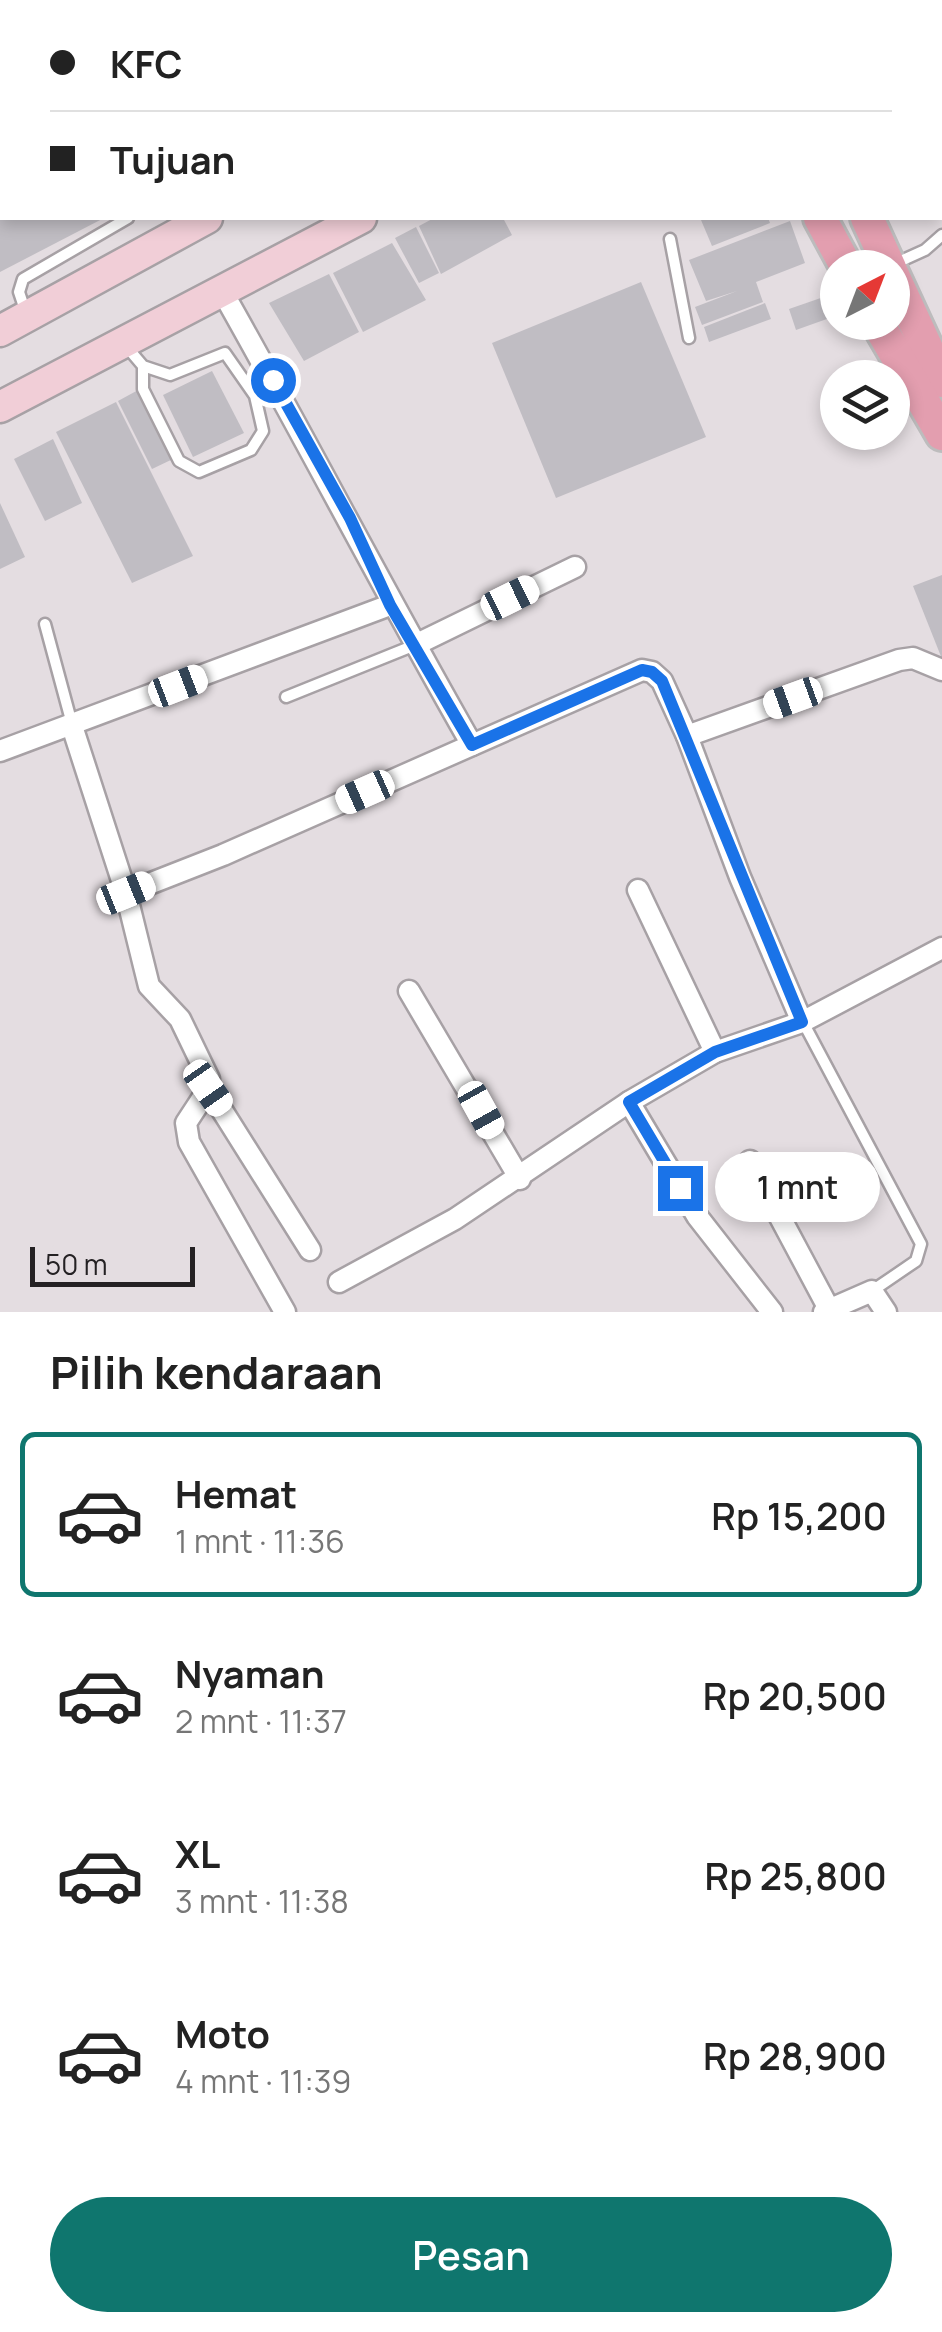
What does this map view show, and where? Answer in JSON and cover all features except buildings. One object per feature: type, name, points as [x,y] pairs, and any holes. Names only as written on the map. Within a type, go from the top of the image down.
[{"type":"main road","points":[[0,331],[203,220]]},
{"type":"main road","points":[[0,407],[134,356],[222,291],[357,220]]},
{"type":"main road","points":[[821,220],[837,250]]},
{"type":"main road","points":[[868,220],[882,250]]},
{"type":"main road","points":[[910,311],[942,381]]},
{"type":"main road","points":[[887,340],[942,434]]},
{"type":"street","points":[[222,291],[350,518],[390,605],[472,745]]},
{"type":"street","points":[[415,645],[574,567]]},
{"type":"street","points":[[0,751],[390,605]]},
{"type":"street","points":[[687,736],[899,660],[913,658],[942,670]]},
{"type":"street","points":[[126,893],[642,670],[652,672],[662,681],[802,1022]]},
{"type":"street","points":[[72,726],[126,893],[150,986],[180,1020],[207,1072],[208,1088],[310,1250]]},
{"type":"street","points":[[638,890],[715,1052]]},
{"type":"street","points":[[339,1282],[520,1179],[629,1102],[715,1052],[802,1022],[942,948]]},
{"type":"street","points":[[409,991],[520,1179]]},
{"type":"street","points":[[208,1088],[188,1119],[190,1142],[284,1312]]},
{"type":"street","points":[[629,1102],[697,1216],[772,1312]]},
{"type":"street","points":[[750,1161],[827,1311],[872,1290],[886,1312]]},
{"type":"lane","points":[[27,314],[19,292],[23,280],[125,220]]},
{"type":"lane","points":[[910,258],[942,235]]},
{"type":"lane","points":[[670,240],[690,338]]},
{"type":"lane","points":[[225,352],[254,396],[264,431],[250,450],[199,472],[179,461],[143,388],[134,356],[170,375],[225,352]]},
{"type":"lane","points":[[45,624],[72,726]]},
{"type":"lane","points":[[286,696],[415,645]]},
{"type":"lane","points":[[802,1022],[920,1244],[916,1261],[872,1290]]},
{"type":"route","points":[[273,380],[350,518],[390,605],[472,745],[642,670],[652,672],[662,681],[802,1022],[715,1052],[629,1102],[680,1188]]}]
